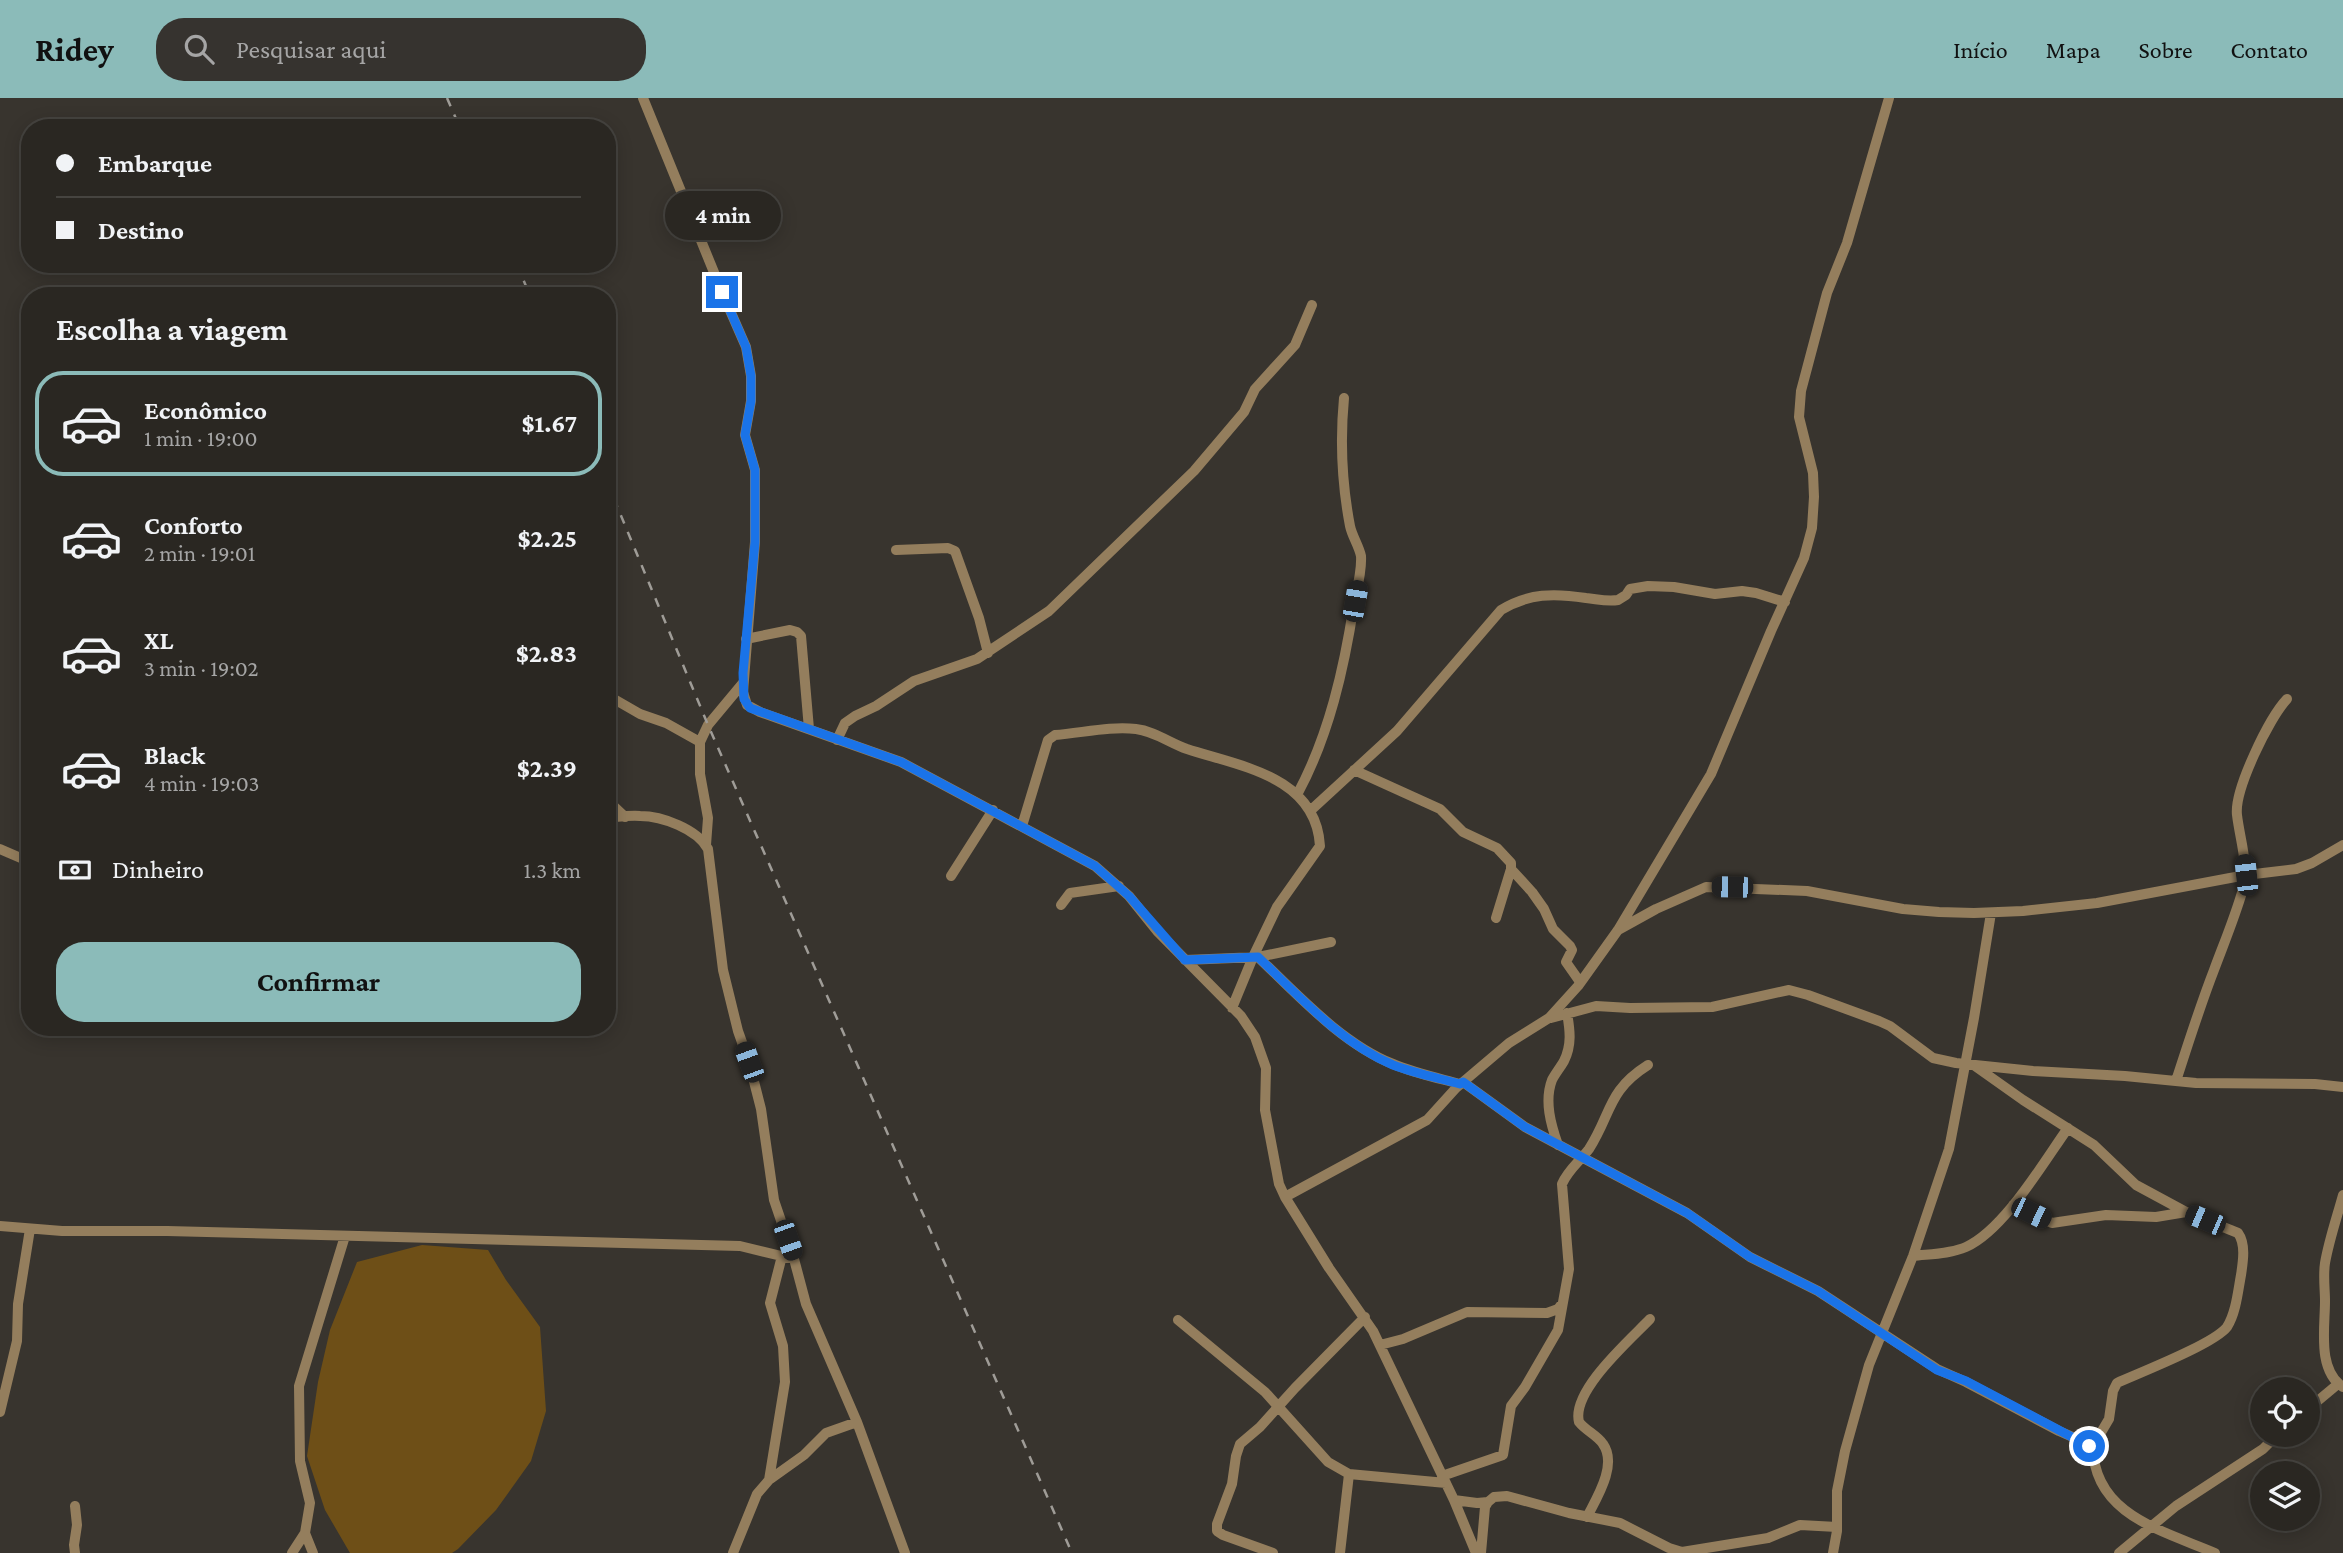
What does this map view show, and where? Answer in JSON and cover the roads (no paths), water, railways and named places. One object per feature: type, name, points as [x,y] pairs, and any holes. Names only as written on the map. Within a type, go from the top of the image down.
[{"type":"street","points":[[643,98],[746,347],[751,387],[745,435],[755,470],[755,542],[746,639],[744,699],[750,708],[901,762],[1095,866],[1119,886],[1248,1026],[1262,1053],[1266,1068],[1265,1110],[1279,1184],[1329,1268],[1365,1317],[1380,1345],[1454,1500],[1476,1553]]},
{"type":"street","points":[[1549,1018],[1580,982],[1618,930],[1711,774],[1804,558],[1812,528],[1814,473],[1799,417],[1801,391],[1827,293],[1847,243],[1889,98]]},
{"type":"street","points":[[836,740],[845,723],[914,681],[977,659],[1049,611],[1194,471],[1244,412],[1255,388],[1296,345],[1312,305]]},
{"type":"street","points":[[1298,793],[1324,735],[1344,656],[1359,580],[1361,557],[1350,525],[1341,444],[1344,398]]},
{"type":"street","points":[[896,550],[948,548],[955,551],[979,618],[988,653]]},
{"type":"street","points":[[1310,811],[1397,732],[1501,610],[1526,597],[1567,596],[1610,601],[1618,600],[1635,586],[1648,586],[1715,594],[1756,593],[1784,603]]},
{"type":"street","points":[[746,639],[790,630],[801,636],[808,729]]},
{"type":"street","points":[[743,683],[708,725],[700,743],[700,774],[708,818],[706,845],[723,970],[761,1109],[774,1200],[806,1304],[857,1422],[905,1553]]},
{"type":"street","points":[[2176,1081],[2232,925],[2246,875],[2236,813],[2237,804],[2261,741],[2272,718],[2287,699]]},
{"type":"street","points":[[616,700],[640,714],[666,723],[700,743]]},
{"type":"street","points":[[1022,826],[1048,740],[1055,735],[1137,729],[1187,749],[1231,760],[1298,793],[1310,811],[1320,840],[1319,851],[1277,907],[1232,1008]]},
{"type":"street","points":[[1354,770],[1440,809],[1463,832],[1497,848],[1511,863],[1511,869],[1496,918]]},
{"type":"street","points":[[616,808],[625,817]]},
{"type":"street","points":[[951,876],[993,810]]},
{"type":"street","points":[[616,818],[642,816],[666,821],[679,826],[706,845]]},
{"type":"street","points":[[1618,930],[1656,909],[1706,887],[1807,891],[1903,909],[1991,913],[2097,903],[2246,875],[2296,869],[2343,845]]},
{"type":"street","points":[[0,849],[21,858]]},
{"type":"street","points":[[1511,869],[1544,909],[1553,929],[1570,946],[1572,950],[1566,962],[1580,982]]},
{"type":"street","points":[[1062,905],[1070,893],[1119,886]]},
{"type":"street","points":[[1833,1553],[1837,1527],[1837,1491],[1869,1365],[1913,1256],[1949,1149],[1970,1065],[1991,913]]},
{"type":"street","points":[[1185,960],[1255,957],[1331,942]]},
{"type":"street","points":[[1255,957],[1326,1020],[1376,1056],[1393,1065],[1462,1083],[1499,1110],[1558,1145],[1687,1213],[1750,1257],[1796,1278],[1937,1370],[1966,1381],[2093,1447]]},
{"type":"street","points":[[1285,1197],[1427,1120],[1462,1083],[1510,1042],[1549,1018],[1596,1006],[1712,1007],[1789,990],[1798,991],[1889,1026],[1933,1058],[1970,1065],[2176,1081],[2343,1087]]},
{"type":"street","points":[[1558,1145],[1549,1111],[1550,1095],[1552,1081],[1568,1050],[1570,1030],[1567,1013]]},
{"type":"street","points":[[1178,1320],[1265,1392],[1320,1455],[1349,1474],[1444,1480],[1503,1455],[1510,1408],[1555,1337],[1569,1269],[1562,1184],[1597,1133],[1616,1092],[1648,1065]]},
{"type":"street","points":[[1970,1065],[2094,1145],[2136,1185],[2186,1212],[2238,1233],[2242,1238],[2242,1265],[2232,1317],[2222,1332],[2199,1346],[2117,1383],[2109,1419],[2093,1447],[2097,1476],[2130,1516],[2215,1553]]},
{"type":"street","points":[[1913,1256],[1966,1247],[1991,1230],[2013,1205],[2068,1128]]},
{"type":"street","points":[[2320,1400],[2340,1385],[2328,1367],[2325,1350],[2325,1264],[2343,1195]]},
{"type":"street","points":[[2013,1205],[2052,1223],[2106,1215],[2156,1217],[2186,1212]]},
{"type":"street","points":[[0,1226],[30,1229],[740,1246],[794,1259]]},
{"type":"street","points":[[0,1412],[17,1341],[18,1304],[30,1229]]},
{"type":"street","points":[[292,1553],[305,1533],[310,1503],[300,1461],[299,1387],[345,1236]]},
{"type":"street","points":[[769,1480],[785,1381],[783,1346],[770,1303],[782,1256]]},
{"type":"street","points":[[1380,1345],[1403,1339],[1467,1312],[1547,1312],[1558,1309],[1561,1305]]},
{"type":"street","points":[[1273,1553],[1217,1531],[1217,1524],[1235,1475],[1240,1444],[1365,1317]]},
{"type":"street","points":[[1587,1517],[1599,1493],[1608,1463],[1603,1444],[1579,1422],[1579,1406],[1593,1380],[1650,1319]]},
{"type":"street","points":[[733,1553],[757,1494],[769,1480],[804,1455],[826,1433],[857,1422]]},
{"type":"street","points":[[2119,1553],[2203,1486],[2265,1447]]},
{"type":"street","points":[[1340,1553],[1349,1474]]},
{"type":"street","points":[[1481,1553],[1485,1507],[1494,1497],[1507,1496],[1629,1526],[1669,1548],[1682,1552],[1768,1538],[1800,1525],[1837,1527]]},
{"type":"street","points":[[1454,1500],[1469,1503],[1488,1502]]},
{"type":"street","points":[[75,1506],[75,1553]]},
{"type":"street","points":[[305,1533],[313,1553]]},
{"type":"railway","points":[[447,98],[456,119]]},
{"type":"railway","points":[[521,273],[526,287]]},
{"type":"railway","points":[[616,504],[708,725],[1072,1553]]}]
